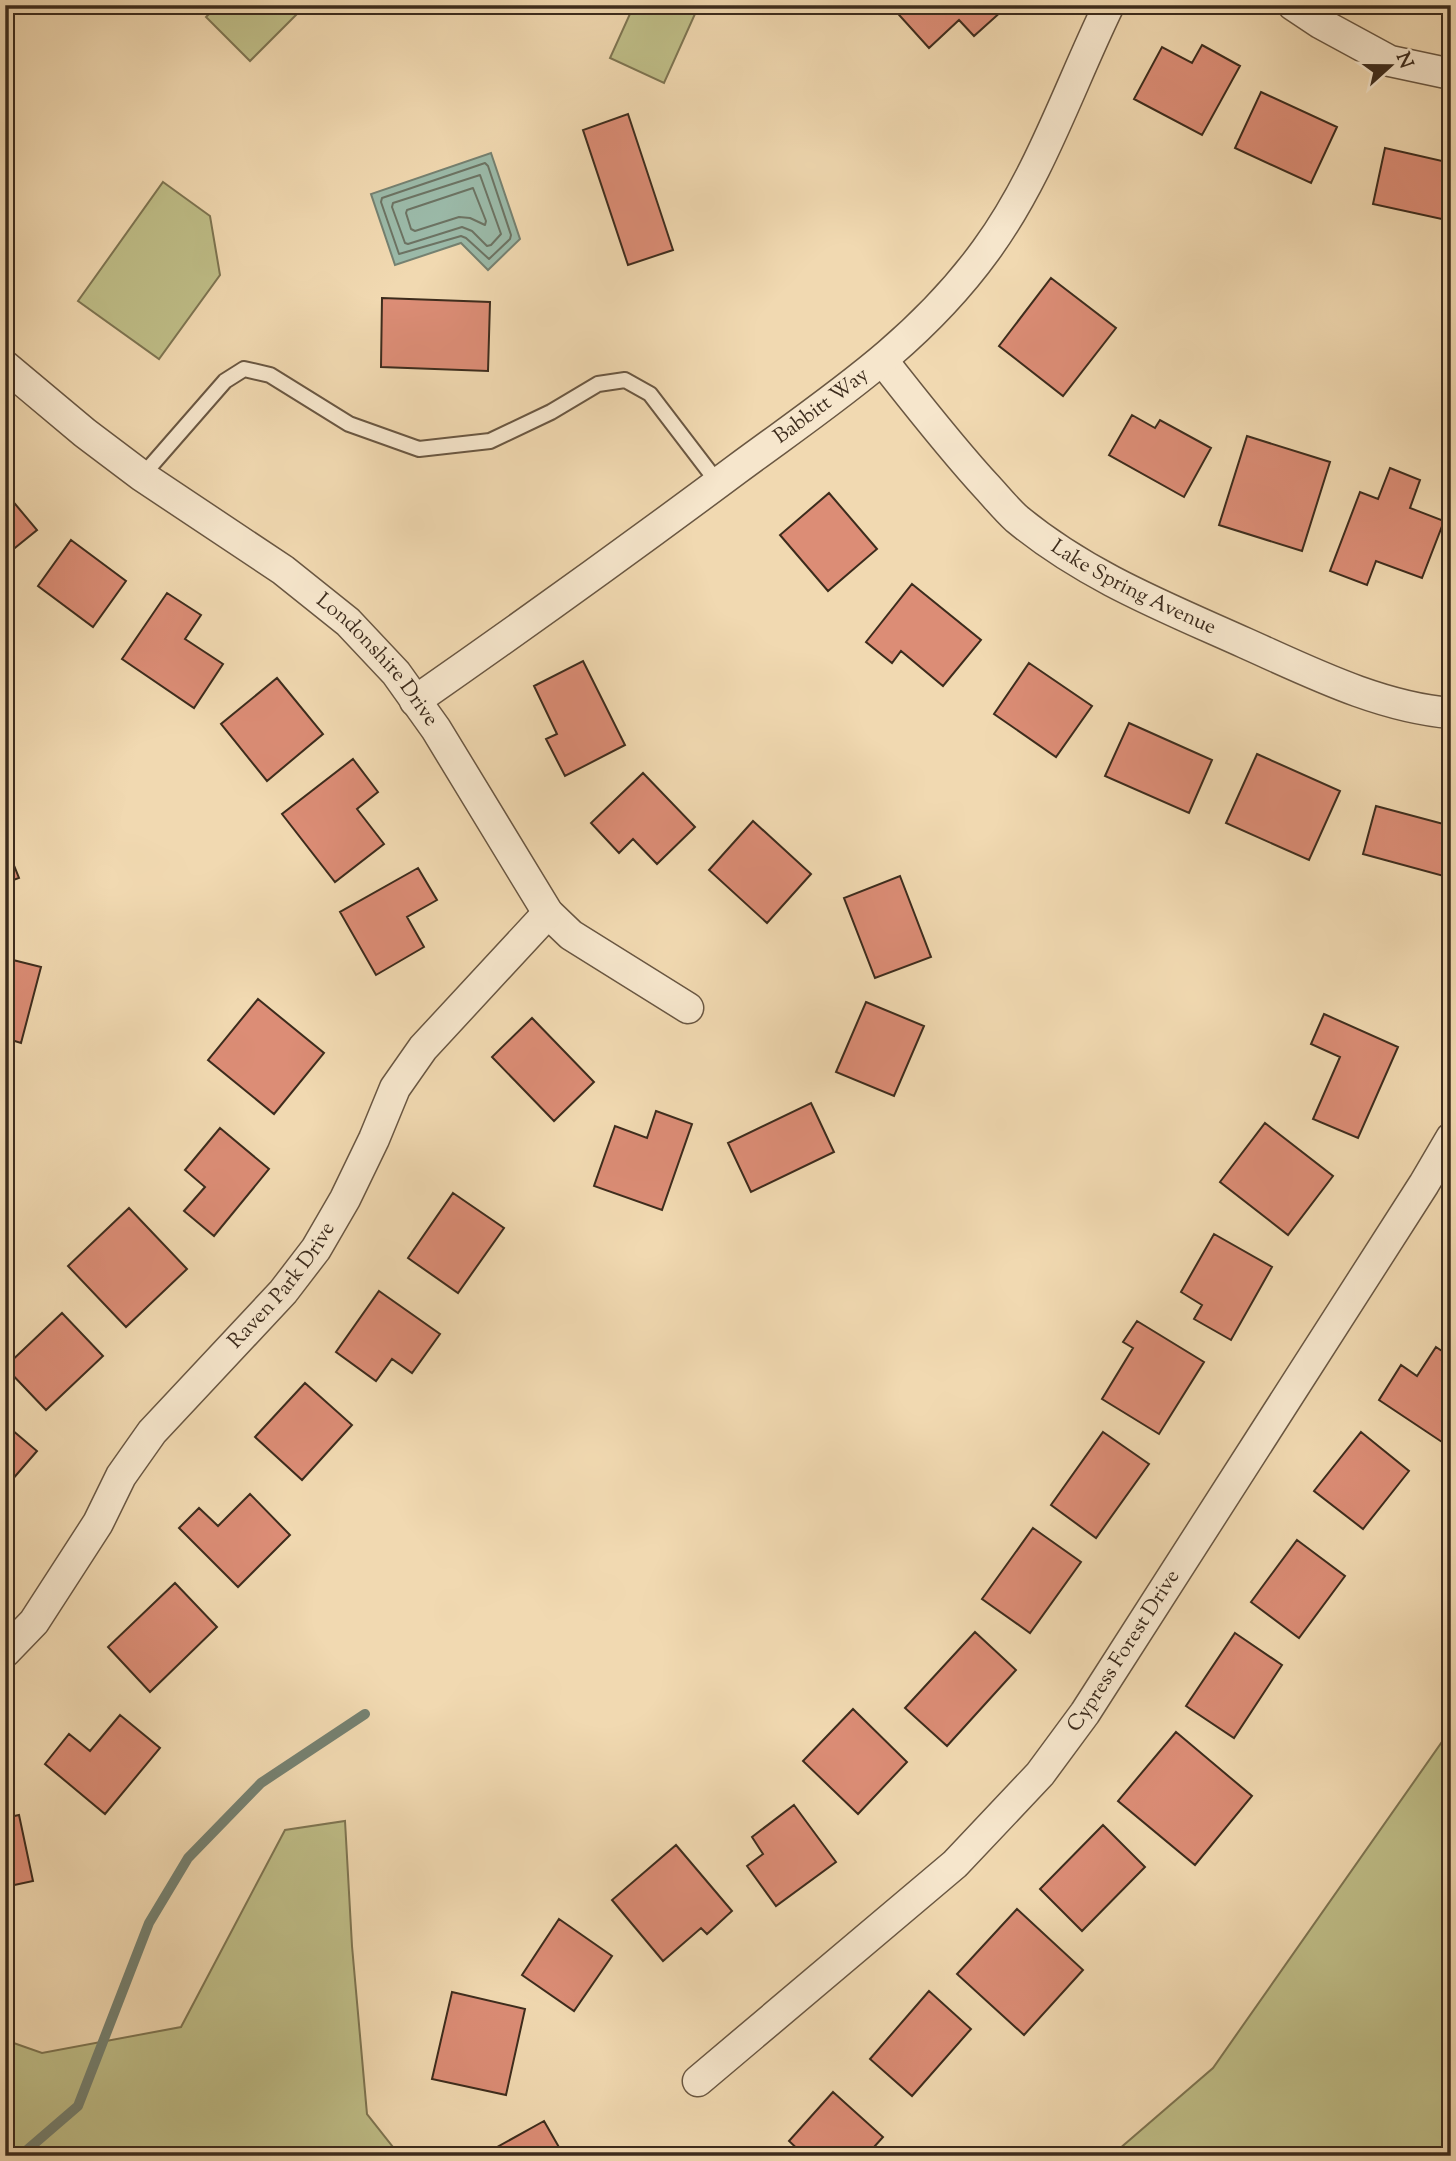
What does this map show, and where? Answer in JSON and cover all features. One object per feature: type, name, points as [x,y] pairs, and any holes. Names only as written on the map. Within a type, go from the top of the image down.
[{"type":"street","name":"Babbitt Way","points":[[415,701],[562,599],[883,361],[932,316],[985,252],[1031,178],[1109,5]]},
{"type":"street","points":[[1293,5],[1390,61],[1451,75]]},
{"type":"street","name":"Lake Spring Avenue","points":[[883,361],[972,471],[1015,517],[1058,552],[1122,589],[1288,662],[1380,698],[1427,711],[1451,713]]},
{"type":"street","name":"Londonshire Drive","points":[[5,366],[85,433],[142,476],[283,570],[348,622],[396,673],[436,729],[548,914],[571,935],[688,1008]]},
{"type":"street","name":"Raven Park Drive","points":[[5,1652],[34,1622],[98,1523],[121,1476],[152,1432],[283,1293],[316,1249],[345,1199],[395,1088],[423,1048],[548,914]]},
{"type":"street","name":"Cypress Forest Drive","points":[[698,2081],[955,1864],[1040,1774],[1085,1713],[1417,1196],[1451,1138]]},
{"type":"lane","points":[[142,476],[225,381],[244,369],[270,375],[349,424],[419,449],[490,441],[551,412],[598,384],[625,380],[650,394],[718,483]]},
{"type":"shaded area","points":[[218,5],[306,5],[250,61],[206,17]]},
{"type":"shaded area","points":[[634,5],[699,5],[664,83],[610,58]]},
{"type":"shaded area","points":[[163,182],[210,216],[220,275],[159,359],[78,301]]},
{"type":"shaded area","points":[[1451,1729],[1451,2156],[1111,2156],[1213,2068]]},
{"type":"shaded area","points":[[345,1821],[352,1946],[367,2114],[400,2156],[5,2156],[5,2040],[42,2053],[181,2027],[285,1830]]},
{"type":"water","points":[[491,153],[520,239],[488,270],[461,243],[395,265],[371,194]]},
{"type":"building","points":[[998,5],[1003,10],[974,36],[959,20],[929,48],[891,6]]},
{"type":"building","points":[[1202,45],[1240,66],[1202,135],[1134,99],[1162,47],[1192,63]]},
{"type":"building","points":[[1261,92],[1337,127],[1311,183],[1235,148]]},
{"type":"building","points":[[628,114],[673,250],[628,265],[583,130]]},
{"type":"building","points":[[1385,148],[1451,163],[1451,221],[1373,204]]},
{"type":"building","points":[[1051,278],[1116,328],[1063,396],[999,346]]},
{"type":"building","points":[[382,298],[490,302],[488,371],[381,367]]},
{"type":"building","points":[[1132,415],[1155,428],[1160,420],[1211,448],[1184,497],[1109,455]]},
{"type":"building","points":[[1247,436],[1330,462],[1302,551],[1219,525]]},
{"type":"building","points":[[1390,468],[1420,480],[1410,508],[1444,521],[1422,578],[1376,561],[1367,585],[1330,571],[1360,492],[1378,499]]},
{"type":"building","points":[[5,492],[37,530],[5,556]]},
{"type":"building","points":[[829,493],[877,549],[828,591],[780,535]]},
{"type":"building","points":[[71,540],[126,581],[93,627],[38,586]]},
{"type":"building","points":[[912,584],[981,640],[943,686],[901,651],[892,663],[866,642]]},
{"type":"building","points":[[167,593],[201,615],[185,639],[223,664],[194,708],[122,659]]},
{"type":"building","points":[[583,661],[625,745],[565,776],[546,739],[557,734],[534,686]]},
{"type":"building","points":[[1029,663],[1092,706],[1056,757],[994,714]]},
{"type":"building","points":[[277,678],[323,734],[267,781],[221,724]]},
{"type":"building","points":[[1129,723],[1212,760],[1189,813],[1105,776]]},
{"type":"building","points":[[1257,754],[1340,791],[1309,860],[1226,823]]},
{"type":"building","points":[[353,759],[378,792],[357,809],[384,844],[335,882],[282,814]]},
{"type":"building","points":[[643,773],[695,827],[657,864],[633,839],[619,853],[591,823]]},
{"type":"building","points":[[1376,806],[1451,826],[1451,878],[1363,854]]},
{"type":"building","points":[[753,821],[811,874],[767,923],[709,870]]},
{"type":"building","points":[[5,843],[19,878],[5,883]]},
{"type":"building","points":[[418,868],[437,900],[407,917],[424,947],[376,975],[340,912]]},
{"type":"building","points":[[900,876],[931,957],[875,978],[844,898]]},
{"type":"building","points":[[5,958],[41,967],[21,1043],[5,1038]]},
{"type":"building","points":[[258,999],[324,1053],[274,1114],[208,1060]]},
{"type":"building","points":[[866,1002],[924,1026],[894,1096],[836,1072]]},
{"type":"building","points":[[1324,1014],[1398,1047],[1358,1138],[1313,1119],[1340,1057],[1311,1044]]},
{"type":"building","points":[[532,1018],[594,1082],[554,1121],[492,1057]]},
{"type":"building","points":[[811,1103],[834,1152],[751,1192],[728,1143]]},
{"type":"building","points":[[656,1111],[692,1124],[662,1210],[594,1186],[615,1126],[647,1138]]},
{"type":"building","points":[[1265,1123],[1333,1176],[1288,1235],[1220,1182]]},
{"type":"building","points":[[220,1128],[269,1169],[214,1236],[184,1211],[205,1187],[185,1170]]},
{"type":"building","points":[[453,1193],[504,1228],[458,1293],[408,1258]]},
{"type":"building","points":[[129,1208],[187,1269],[126,1327],[68,1266]]},
{"type":"building","points":[[1214,1234],[1272,1267],[1231,1340],[1194,1319],[1202,1305],[1181,1292]]},
{"type":"building","points":[[379,1291],[440,1334],[412,1373],[392,1359],[376,1381],[336,1352]]},
{"type":"building","points":[[62,1313],[103,1356],[46,1410],[5,1367]]},
{"type":"building","points":[[1137,1321],[1204,1362],[1159,1434],[1102,1399],[1133,1348],[1123,1342]]},
{"type":"building","points":[[1436,1347],[1451,1357],[1451,1448],[1379,1400],[1401,1365],[1417,1376]]},
{"type":"building","points":[[305,1383],[352,1425],[302,1480],[255,1437]]},
{"type":"building","points":[[5,1424],[37,1451],[5,1488]]},
{"type":"building","points":[[1103,1432],[1149,1464],[1096,1538],[1051,1505]]},
{"type":"building","points":[[1361,1432],[1409,1471],[1363,1529],[1314,1491]]},
{"type":"building","points":[[250,1494],[290,1535],[238,1587],[179,1528],[199,1508],[218,1526]]},
{"type":"building","points":[[1033,1528],[1081,1562],[1030,1633],[982,1599]]},
{"type":"building","points":[[1297,1540],[1345,1576],[1299,1638],[1251,1602]]},
{"type":"building","points":[[175,1583],[217,1627],[150,1692],[108,1647]]},
{"type":"building","points":[[975,1632],[1016,1670],[947,1746],[905,1708]]},
{"type":"building","points":[[1235,1633],[1282,1665],[1234,1738],[1186,1706]]},
{"type":"building","points":[[853,1709],[907,1762],[858,1814],[803,1761]]},
{"type":"building","points":[[120,1715],[160,1748],[105,1814],[45,1764],[69,1734],[90,1751]]},
{"type":"building","points":[[1176,1732],[1252,1796],[1195,1865],[1118,1801]]},
{"type":"building","points":[[794,1805],[836,1862],[776,1906],[747,1866],[763,1854],[752,1837]]},
{"type":"building","points":[[19,1815],[33,1881],[5,1887],[5,1818]]},
{"type":"building","points":[[1103,1825],[1145,1867],[1082,1931],[1040,1889]]},
{"type":"building","points":[[676,1845],[732,1911],[707,1934],[701,1928],[663,1961],[612,1900]]},
{"type":"building","points":[[1017,1909],[1083,1970],[1024,2035],[957,1974]]},
{"type":"building","points":[[559,1919],[612,1956],[574,2011],[522,1975]]},
{"type":"building","points":[[929,1991],[971,2029],[912,2096],[870,2059]]},
{"type":"building","points":[[452,1992],[525,2009],[506,2095],[432,2079]]},
{"type":"building","points":[[833,2092],[883,2137],[866,2156],[805,2156],[789,2141]]},
{"type":"building","points":[[544,2121],[564,2156],[481,2156]]},
{"type":"waterway","points":[[20,2156],[78,2106],[149,1923],[188,1858],[261,1783],[365,1714]]}]
